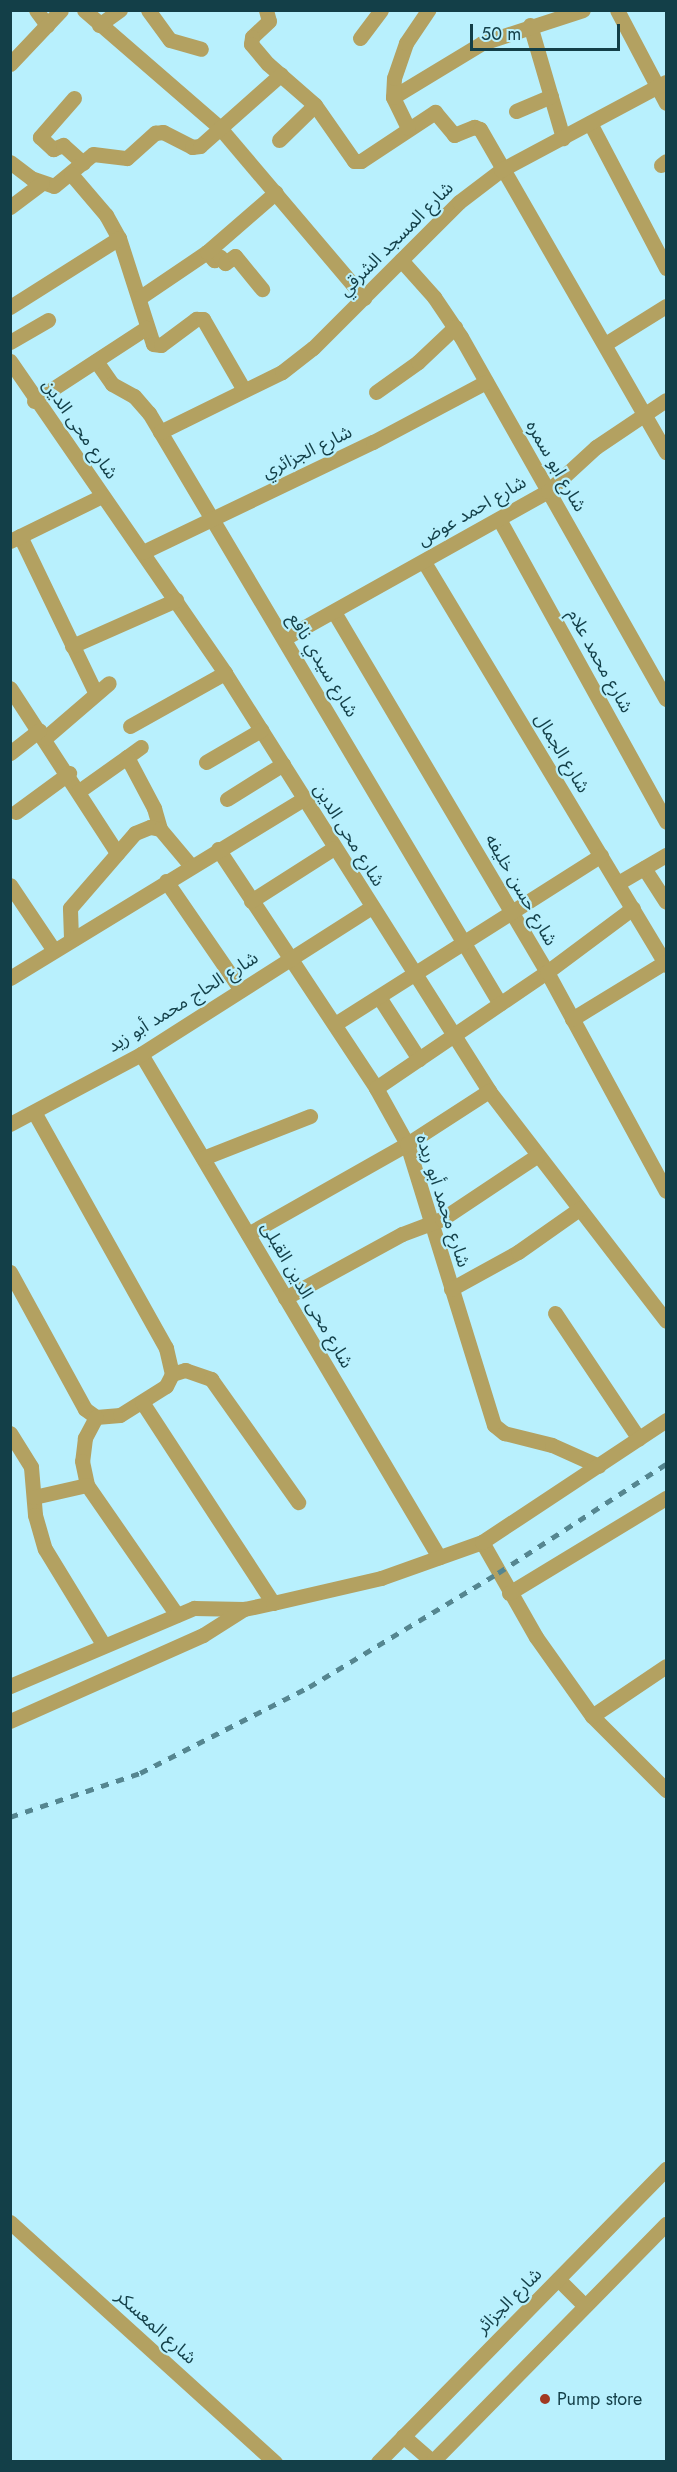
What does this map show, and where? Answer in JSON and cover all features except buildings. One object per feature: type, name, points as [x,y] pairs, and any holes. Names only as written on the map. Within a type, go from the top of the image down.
[{"type":"street","points":[[36,10],[47,25]]},
{"type":"street","points":[[10,64],[61,10]]},
{"type":"street","points":[[84,10],[220,128],[364,298]]},
{"type":"street","points":[[99,25],[120,10]]},
{"type":"street","points":[[148,10],[170,40],[201,49]]},
{"type":"street","points":[[266,10],[269,21],[251,42],[315,105],[351,158],[359,162],[435,112],[454,135],[478,128],[666,452]]},
{"type":"street","points":[[360,38],[381,10]]},
{"type":"street","points":[[408,128],[393,97],[400,58],[428,10]]},
{"type":"street","points":[[393,97],[459,54],[530,25],[583,10]]},
{"type":"street","points":[[617,10],[662,85],[666,103]]},
{"type":"street","points":[[530,25],[563,138]]},
{"type":"street","points":[[10,162],[42,183],[57,186],[98,153],[127,158],[159,132],[188,146],[200,146],[281,74]]},
{"type":"street","name":"شارع المسجد الشرقي","points":[[160,432],[300,359],[459,202],[501,170],[662,85]]},
{"type":"street","points":[[516,111],[551,96]]},
{"type":"street","points":[[74,98],[40,137],[53,149],[63,146],[83,163]]},
{"type":"street","points":[[279,140],[315,105]]},
{"type":"street","points":[[590,123],[666,268]]},
{"type":"street","points":[[71,174],[106,215],[119,238],[139,298],[146,328],[157,346],[198,318],[203,319],[244,390]]},
{"type":"street","points":[[10,207],[42,183]]},
{"type":"street","points":[[139,298],[207,252],[276,192]]},
{"type":"street","points":[[10,307],[119,238]]},
{"type":"street","points":[[207,252],[214,260],[220,257],[225,263],[234,256],[262,289]]},
{"type":"street","name":"شارع ابو سمره","points":[[401,260],[455,327],[666,699]]},
{"type":"street","points":[[605,344],[666,306]]},
{"type":"street","points":[[10,342],[48,320]]},
{"type":"street","points":[[376,392],[418,362],[455,327]]},
{"type":"street","points":[[34,401],[146,328]]},
{"type":"street","name":"شارع محى الدين","points":[[10,361],[34,401],[143,552],[225,673],[452,1037],[489,1091],[666,1321]]},
{"type":"street","name":"شارع سيدي نافع","points":[[96,361],[112,384],[141,402],[160,432],[285,638],[500,1004]]},
{"type":"street","name":"شارع الجزائري","points":[[143,552],[373,442],[486,382]]},
{"type":"street","name":"شارع احمد عوض","points":[[285,638],[548,491],[596,447],[666,400]]},
{"type":"street","points":[[96,694],[15,538],[102,496]]},
{"type":"street","name":"شارع محمد علام","points":[[499,519],[666,822]]},
{"type":"street","name":"شارع الجمال","points":[[424,562],[666,963]]},
{"type":"street","points":[[72,646],[176,600]]},
{"type":"street","name":"شارع حسن خليفه","points":[[334,612],[547,972],[666,1191]]},
{"type":"street","points":[[129,726],[225,673]]},
{"type":"street","points":[[10,753],[42,734],[109,682]]},
{"type":"street","points":[[10,688],[69,773],[117,853]]},
{"type":"street","points":[[206,762],[261,730]]},
{"type":"street","points":[[79,791],[141,747]]},
{"type":"street","points":[[127,758],[154,808],[160,829],[190,866]]},
{"type":"street","points":[[227,799],[283,764]]},
{"type":"street","points":[[16,812],[69,773]]},
{"type":"street","points":[[10,978],[53,949],[303,799]]},
{"type":"street","points":[[72,938],[70,908],[135,833],[150,827],[160,829]]},
{"type":"street","points":[[251,901],[334,848]]},
{"type":"street","name":"شارع محمد أبو ريده","points":[[218,849],[335,1024],[376,1088],[407,1144],[494,1425],[504,1433],[552,1445],[599,1466]]},
{"type":"street","points":[[335,1024],[601,855]]},
{"type":"street","points":[[618,883],[666,855]]},
{"type":"street","points":[[644,868],[666,902]]},
{"type":"street","points":[[166,881],[241,990]]},
{"type":"street","points":[[10,885],[53,949]]},
{"type":"street","name":"شارع الحاج محمد أبو زيد","points":[[10,1124],[141,1053],[372,907]]},
{"type":"street","points":[[376,1088],[547,972],[633,908]]},
{"type":"street","points":[[572,1019],[666,963]]},
{"type":"street","points":[[379,997],[419,1059]]},
{"type":"street","name":"شارع محى الدين القبلى","points":[[141,1053],[439,1557]]},
{"type":"street","points":[[248,1234],[407,1144],[489,1091]]},
{"type":"street","points":[[10,1272],[85,1409],[96,1417],[120,1415],[166,1386],[172,1374],[166,1348],[34,1112]]},
{"type":"street","points":[[203,1158],[310,1116]]},
{"type":"street","points":[[285,1298],[402,1234],[430,1224],[538,1155]]},
{"type":"street","points":[[451,1289],[518,1252],[579,1209]]},
{"type":"street","points":[[555,1312],[639,1439]]},
{"type":"street","points":[[172,1374],[185,1370],[211,1379],[298,1502]]},
{"type":"street","points":[[142,1402],[273,1603]]},
{"type":"street","points":[[96,1417],[85,1438],[82,1461],[87,1485],[177,1615]]},
{"type":"street","points":[[10,1686],[103,1644],[195,1608],[244,1609],[273,1603],[381,1578],[482,1542],[666,1420]]},
{"type":"street","points":[[10,1433],[32,1467],[34,1497],[45,1549],[103,1644]]},
{"type":"street","points":[[34,1497],[87,1485]]},
{"type":"street","points":[[509,1593],[666,1497]]},
{"type":"street","points":[[482,1542],[509,1593],[592,1716],[666,1790]]},
{"type":"street","points":[[10,1721],[203,1635],[244,1609]]},
{"type":"street","points":[[592,1716],[666,1666]]},
{"type":"street","name":"شارع الجزائر","points":[[378,2462],[666,2169]]},
{"type":"street","name":"شارع المعسكر","points":[[10,2222],[275,2462]]},
{"type":"street","points":[[403,2436],[432,2461],[666,2224]]},
{"type":"street","points":[[558,2279],[585,2306]]},
{"type":"railway","points":[[10,1817],[140,1773],[309,1687],[498,1573],[666,1464]]},
{"type":"place","name":"Pump store","points":[[545,2399]]}]
